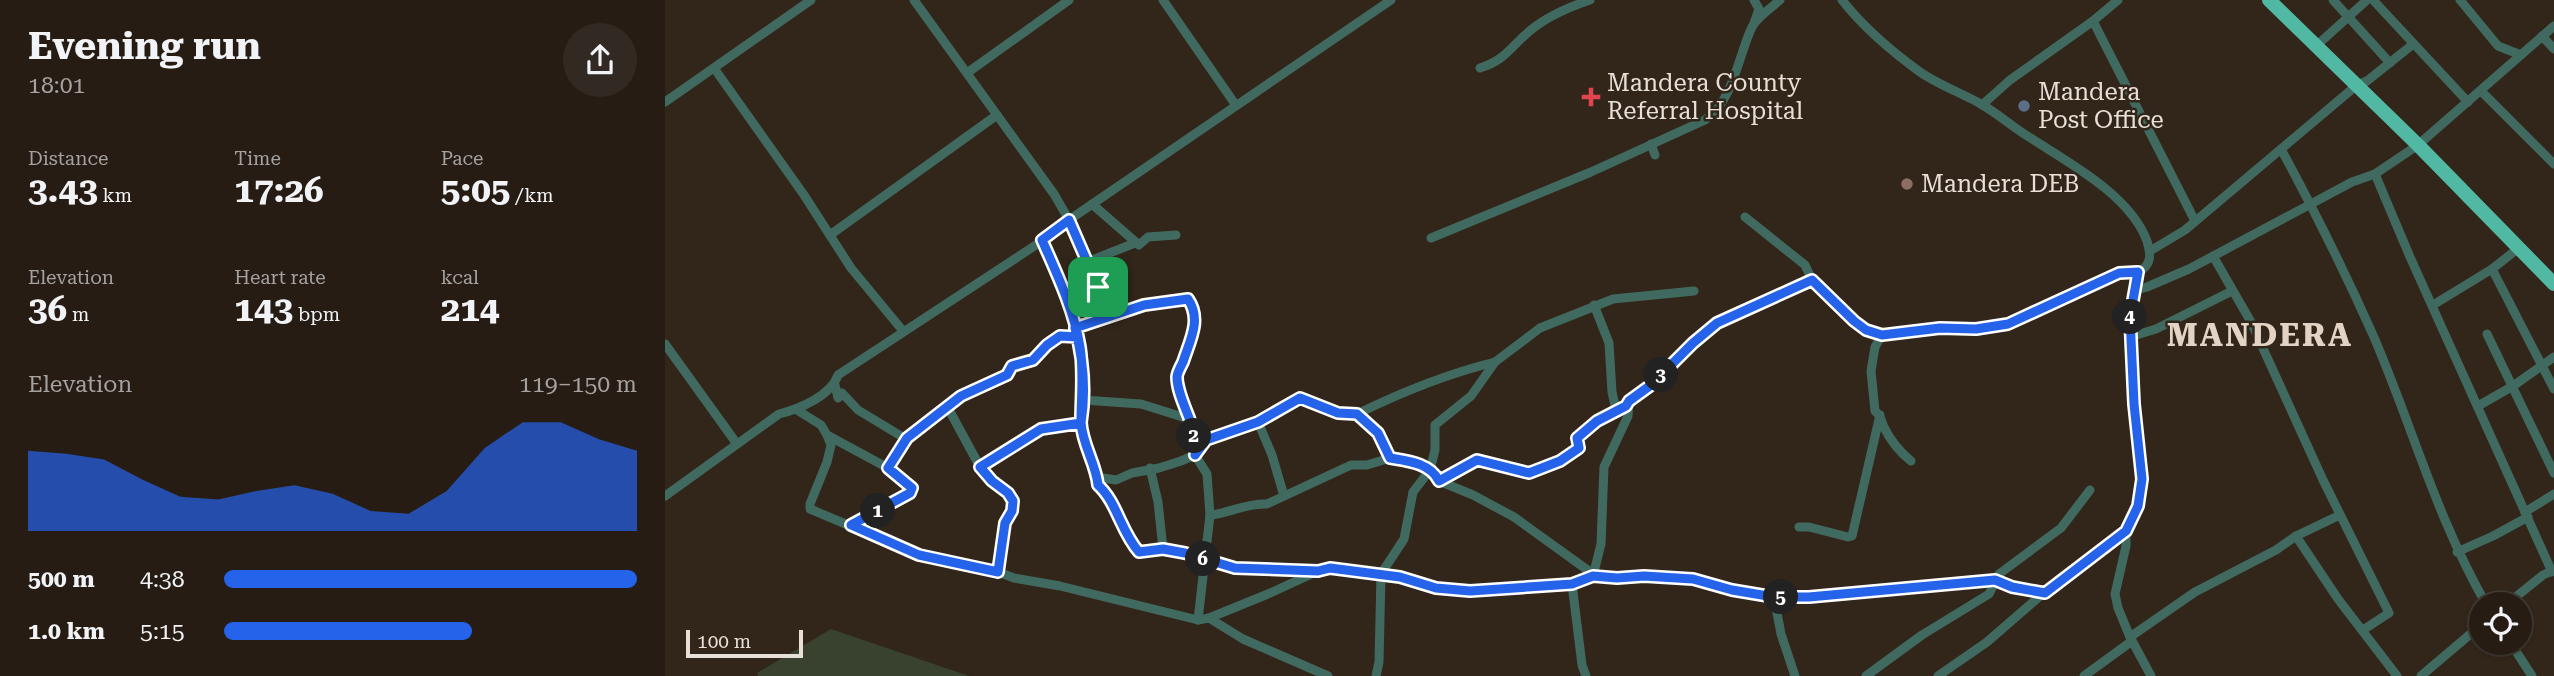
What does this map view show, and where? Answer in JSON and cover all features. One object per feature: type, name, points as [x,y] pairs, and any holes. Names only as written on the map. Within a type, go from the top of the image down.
[{"type":"highway","points":[[2269,0],[2419,145],[2554,284]]},
{"type":"street","points":[[665,103],[811,0]]},
{"type":"street","points":[[914,0],[1045,181],[1069,220],[1111,316]]},
{"type":"street","points":[[967,74],[1069,0]]},
{"type":"street","points":[[1163,0],[1235,104]]},
{"type":"street","points":[[907,438],[858,410],[842,393],[838,398],[835,385],[838,375],[1042,240],[1235,104],[1391,0]]},
{"type":"street","points":[[1480,68],[1499,62],[1522,37],[1557,12],[1590,0]]},
{"type":"street","points":[[1431,238],[1710,116],[1735,78],[1759,9],[1754,0]]},
{"type":"street","points":[[1753,25],[1780,0]]},
{"type":"street","points":[[1745,217],[1805,265],[1812,280],[1854,321],[1866,330],[1882,335],[1940,328],[1976,329],[2008,324],[2119,273],[2138,272],[2146,268],[2150,260],[2150,251],[2142,229],[2129,211],[2108,191],[1982,105],[1921,72],[1880,40],[1842,0]]},
{"type":"street","points":[[2333,0],[2390,63]]},
{"type":"street","points":[[2315,47],[2367,0]]},
{"type":"street","points":[[2373,0],[2468,102]]},
{"type":"street","points":[[2460,0],[2498,46],[2521,55]]},
{"type":"street","points":[[1982,105],[2010,79],[2093,22],[2115,1]]},
{"type":"street","points":[[2093,22],[2195,220]]},
{"type":"street","points":[[2136,290],[2147,288],[2213,256],[2352,181],[2375,174],[2419,145],[2554,26]]},
{"type":"street","points":[[2542,36],[2554,49]]},
{"type":"street","points":[[2150,251],[2185,230],[2357,85],[2367,81],[2412,44]]},
{"type":"street","points":[[714,68],[804,195],[851,268],[902,331]]},
{"type":"street","points":[[2481,91],[2551,161]]},
{"type":"street","points":[[830,235],[997,115]]},
{"type":"street","points":[[1651,144],[1655,155]]},
{"type":"street","points":[[2281,149],[2311,204],[2373,335],[2457,552],[2479,592]]},
{"type":"street","points":[[2551,161],[2554,149]]},
{"type":"street","points":[[2375,174],[2553,571],[2543,575],[2522,592]]},
{"type":"street","points":[[1092,204],[1139,246],[1148,237],[1176,235]]},
{"type":"street","points":[[1042,240],[1076,332],[1083,372],[1081,423],[1098,485],[1106,492],[1139,552],[1163,549],[1235,568],[1318,571]]},
{"type":"street","points":[[1087,262],[1135,243]]},
{"type":"street","points":[[2433,305],[2492,269],[2520,247]]},
{"type":"street","points":[[2213,256],[2251,323],[2389,614],[2363,630]]},
{"type":"street","points":[[2492,269],[2554,389]]},
{"type":"street","points":[[2138,272],[2130,317],[2130,337],[2142,479],[2138,506],[2126,531],[2126,546],[2115,594],[2131,639],[2151,676]]},
{"type":"street","points":[[1439,481],[1477,460],[1529,473],[1560,461],[1579,448],[1577,438],[1616,410],[1626,406],[1717,323],[1812,280]]},
{"type":"street","points":[[1376,676],[1381,574],[1404,539],[1413,492],[1430,470],[1436,450],[1435,425],[1471,396],[1495,362],[1540,328],[1594,305],[1625,297],[1694,291]]},
{"type":"street","points":[[2130,337],[2156,328],[2232,291]]},
{"type":"street","points":[[888,468],[907,438],[947,406],[961,396],[1007,375],[1012,366],[1033,360],[1060,336],[1076,332],[1111,316],[1155,303],[1188,299],[1196,320],[1177,377],[1179,394],[1198,445],[1195,455],[1207,474],[1210,514],[1198,620]]},
{"type":"street","points":[[1594,305],[1609,343],[1612,392],[1616,410]]},
{"type":"street","points":[[2487,334],[2554,473]]},
{"type":"street","points":[[1882,335],[1875,346],[1871,371],[1875,411],[1880,415],[1899,450],[1911,461]]},
{"type":"street","points":[[665,345],[737,444]]},
{"type":"street","points":[[2478,406],[2513,386],[2554,357]]},
{"type":"street","points":[[1098,485],[1103,478],[1116,480],[1132,472],[1159,468],[1195,455],[1206,440],[1258,422],[1300,398],[1338,413],[1357,414],[1454,372],[1495,362]]},
{"type":"street","points":[[665,496],[779,414],[797,410],[835,385]]},
{"type":"street","points":[[1083,400],[1141,404],[1189,419]]},
{"type":"street","points":[[1593,575],[1601,544],[1604,467],[1627,416],[1629,401]]},
{"type":"street","points":[[947,406],[980,467],[1013,501],[1012,511],[1005,523],[998,572]]},
{"type":"street","points":[[797,410],[821,425],[831,445],[810,509],[919,555],[1198,620],[1209,618],[1330,568],[1400,577],[1436,588],[1470,591],[1572,584],[1593,575],[1693,579],[1732,590],[1774,597],[1809,597],[1995,580],[2012,587],[2045,593]]},
{"type":"street","points":[[1357,414],[1378,433],[1390,458]]},
{"type":"street","points":[[1799,527],[1852,536],[1880,415]]},
{"type":"street","points":[[1258,422],[1272,455],[1284,496]]},
{"type":"street","points":[[980,467],[1041,429],[1081,423]]},
{"type":"street","points":[[827,435],[888,468],[912,488],[910,493],[851,525]]},
{"type":"street","points":[[1210,514],[1227,514],[1252,503],[1267,504],[1351,465],[1367,466],[1390,458],[1415,463],[1435,473],[1439,481],[1508,513],[1593,575]]},
{"type":"street","points":[[1150,468],[1158,502],[1163,549]]},
{"type":"street","points":[[1866,676],[1922,635],[1989,594],[1999,574],[2014,560],[2061,528],[2090,490]]},
{"type":"street","points":[[2457,552],[2493,537],[2554,494]]},
{"type":"street","points":[[2084,676],[2195,592],[2340,515]]},
{"type":"street","points":[[1938,676],[1997,634],[2126,531]]},
{"type":"street","points":[[2296,536],[2338,598],[2397,676]]},
{"type":"street","points":[[1572,584],[1582,665],[1586,676]]},
{"type":"street","points":[[1774,597],[1781,634],[1795,676]]},
{"type":"street","points":[[1209,618],[1243,639],[1328,676]]},
{"type":"street","points":[[2421,676],[2469,635]]},
{"type":"street","points":[[2518,655],[2532,676]]},
{"type":"green space","points":[[831,629],[969,676],[758,676],[757,673]]},
{"type":"place","name":"Mandera County Referral Hospital","points":[[1591,97]]},
{"type":"place","name":"Mandera Post Office","points":[[2024,106]]},
{"type":"place","name":"Mandera DEB","points":[[1907,184]]},
{"type":"district","name":"MANDERA","points":[[2260,335]]},
{"type":"route","points":[[1098,287],[1069,220],[1042,240],[1078,337],[1080,348],[1083,372],[1083,400],[1081,423],[1098,485],[1106,492],[1139,552],[1163,549],[1235,568],[1318,571],[1330,568],[1400,577],[1436,588],[1470,591],[1572,584],[1593,576],[1644,576],[1693,579],[1722,588],[1774,597],[1809,597],[1995,580],[2027,591],[2045,593],[2063,576],[2126,531],[2138,506],[2142,479],[2134,404],[2130,317],[2138,272],[2119,273],[2008,324],[1991,328],[1905,331],[1897,335],[1882,335],[1866,330],[1812,280],[1717,323],[1626,406],[1597,421],[1577,438],[1579,448],[1560,461],[1529,473],[1477,460],[1439,481],[1435,473],[1415,463],[1390,458],[1378,433],[1357,414],[1338,413],[1300,398],[1258,422],[1206,440],[1195,455],[1198,445],[1179,394],[1177,377],[1194,330],[1196,320],[1192,305],[1188,299],[1144,305],[1075,328],[1078,337],[1060,336],[1033,360],[1012,366],[1007,375],[961,396],[907,438],[888,468],[912,488],[910,493],[851,525],[919,555],[998,572],[1005,523],[1012,511],[1013,501],[980,467],[1041,429],[1081,423],[1083,372],[1078,337],[1075,328],[1111,316],[1098,287]]}]
